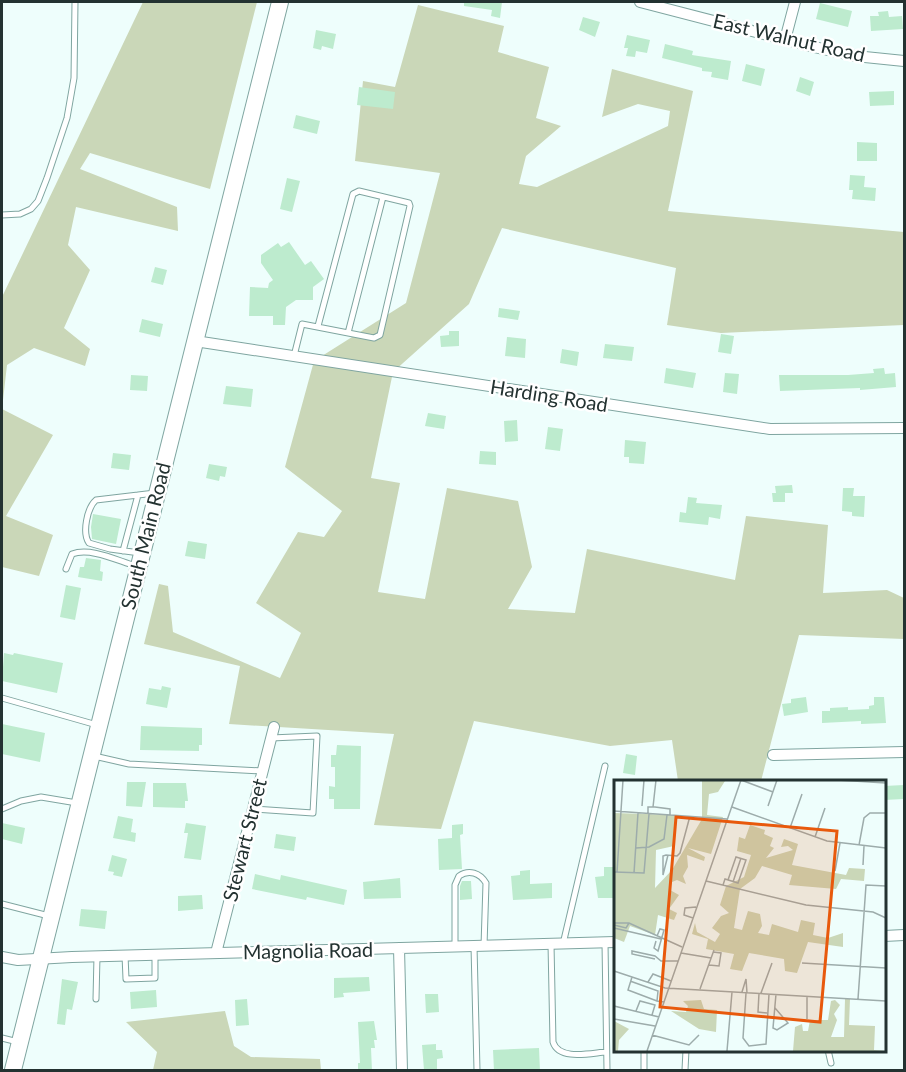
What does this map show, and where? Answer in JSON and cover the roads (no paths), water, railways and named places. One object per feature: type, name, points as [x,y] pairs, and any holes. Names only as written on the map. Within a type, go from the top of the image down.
[{"type":"main road","name":"South Main Road","points":[[13,1071],[280,2]]},
{"type":"street","name":"East Walnut Road","points":[[641,2],[855,56],[904,61]]},
{"type":"street","points":[[785,40],[795,2]]},
{"type":"street","name":"Harding Road","points":[[195,341],[770,429],[904,428]]},
{"type":"street","name":"Stewart Street","points":[[216,953],[272,732]]},
{"type":"street","points":[[773,755],[904,752]]},
{"type":"street","points":[[885,936],[904,935]]},
{"type":"street","name":"Magnolia Road","points":[[2,957],[40,960],[155,954],[610,942]]},
{"type":"street","points":[[399,948],[402,1071]]},
{"type":"lane","points":[[2,215],[20,214],[31,209],[38,201],[54,158],[67,118],[74,78],[75,2]]},
{"type":"lane","points":[[294,356],[302,324],[375,338],[380,335],[409,203],[359,191],[353,194],[318,326]]},
{"type":"lane","points":[[348,333],[383,197]]},
{"type":"lane","points":[[140,560],[123,551],[89,543],[85,533],[92,504],[96,500],[157,493]]},
{"type":"lane","points":[[123,551],[138,495]]},
{"type":"lane","points":[[66,569],[72,554],[78,552],[140,560]]},
{"type":"lane","points":[[2,698],[99,725]]},
{"type":"lane","points":[[253,809],[313,813],[317,736],[272,732]]},
{"type":"lane","points":[[91,756],[129,764],[262,771]]},
{"type":"lane","points":[[563,944],[605,766]]},
{"type":"lane","points":[[2,809],[21,801],[41,797],[79,803]]},
{"type":"lane","points":[[454,947],[455,885],[459,876],[469,872],[480,875],[486,883],[479,946],[477,1071]]},
{"type":"lane","points":[[2,904],[51,916]]},
{"type":"lane","points":[[607,1071],[610,942]]},
{"type":"lane","points":[[551,944],[555,1048],[563,1054],[606,1052]]},
{"type":"lane","points":[[125,955],[126,979],[156,978],[155,954]]},
{"type":"lane","points":[[96,956],[96,999]]},
{"type":"lane","points":[[2,1038],[20,1042]]},
{"type":"lane","points":[[644,1051],[644,1071]]},
{"type":"lane","points":[[685,1071],[686,1051]]},
{"type":"lane","points":[[828,1051],[831,1063]]}]
